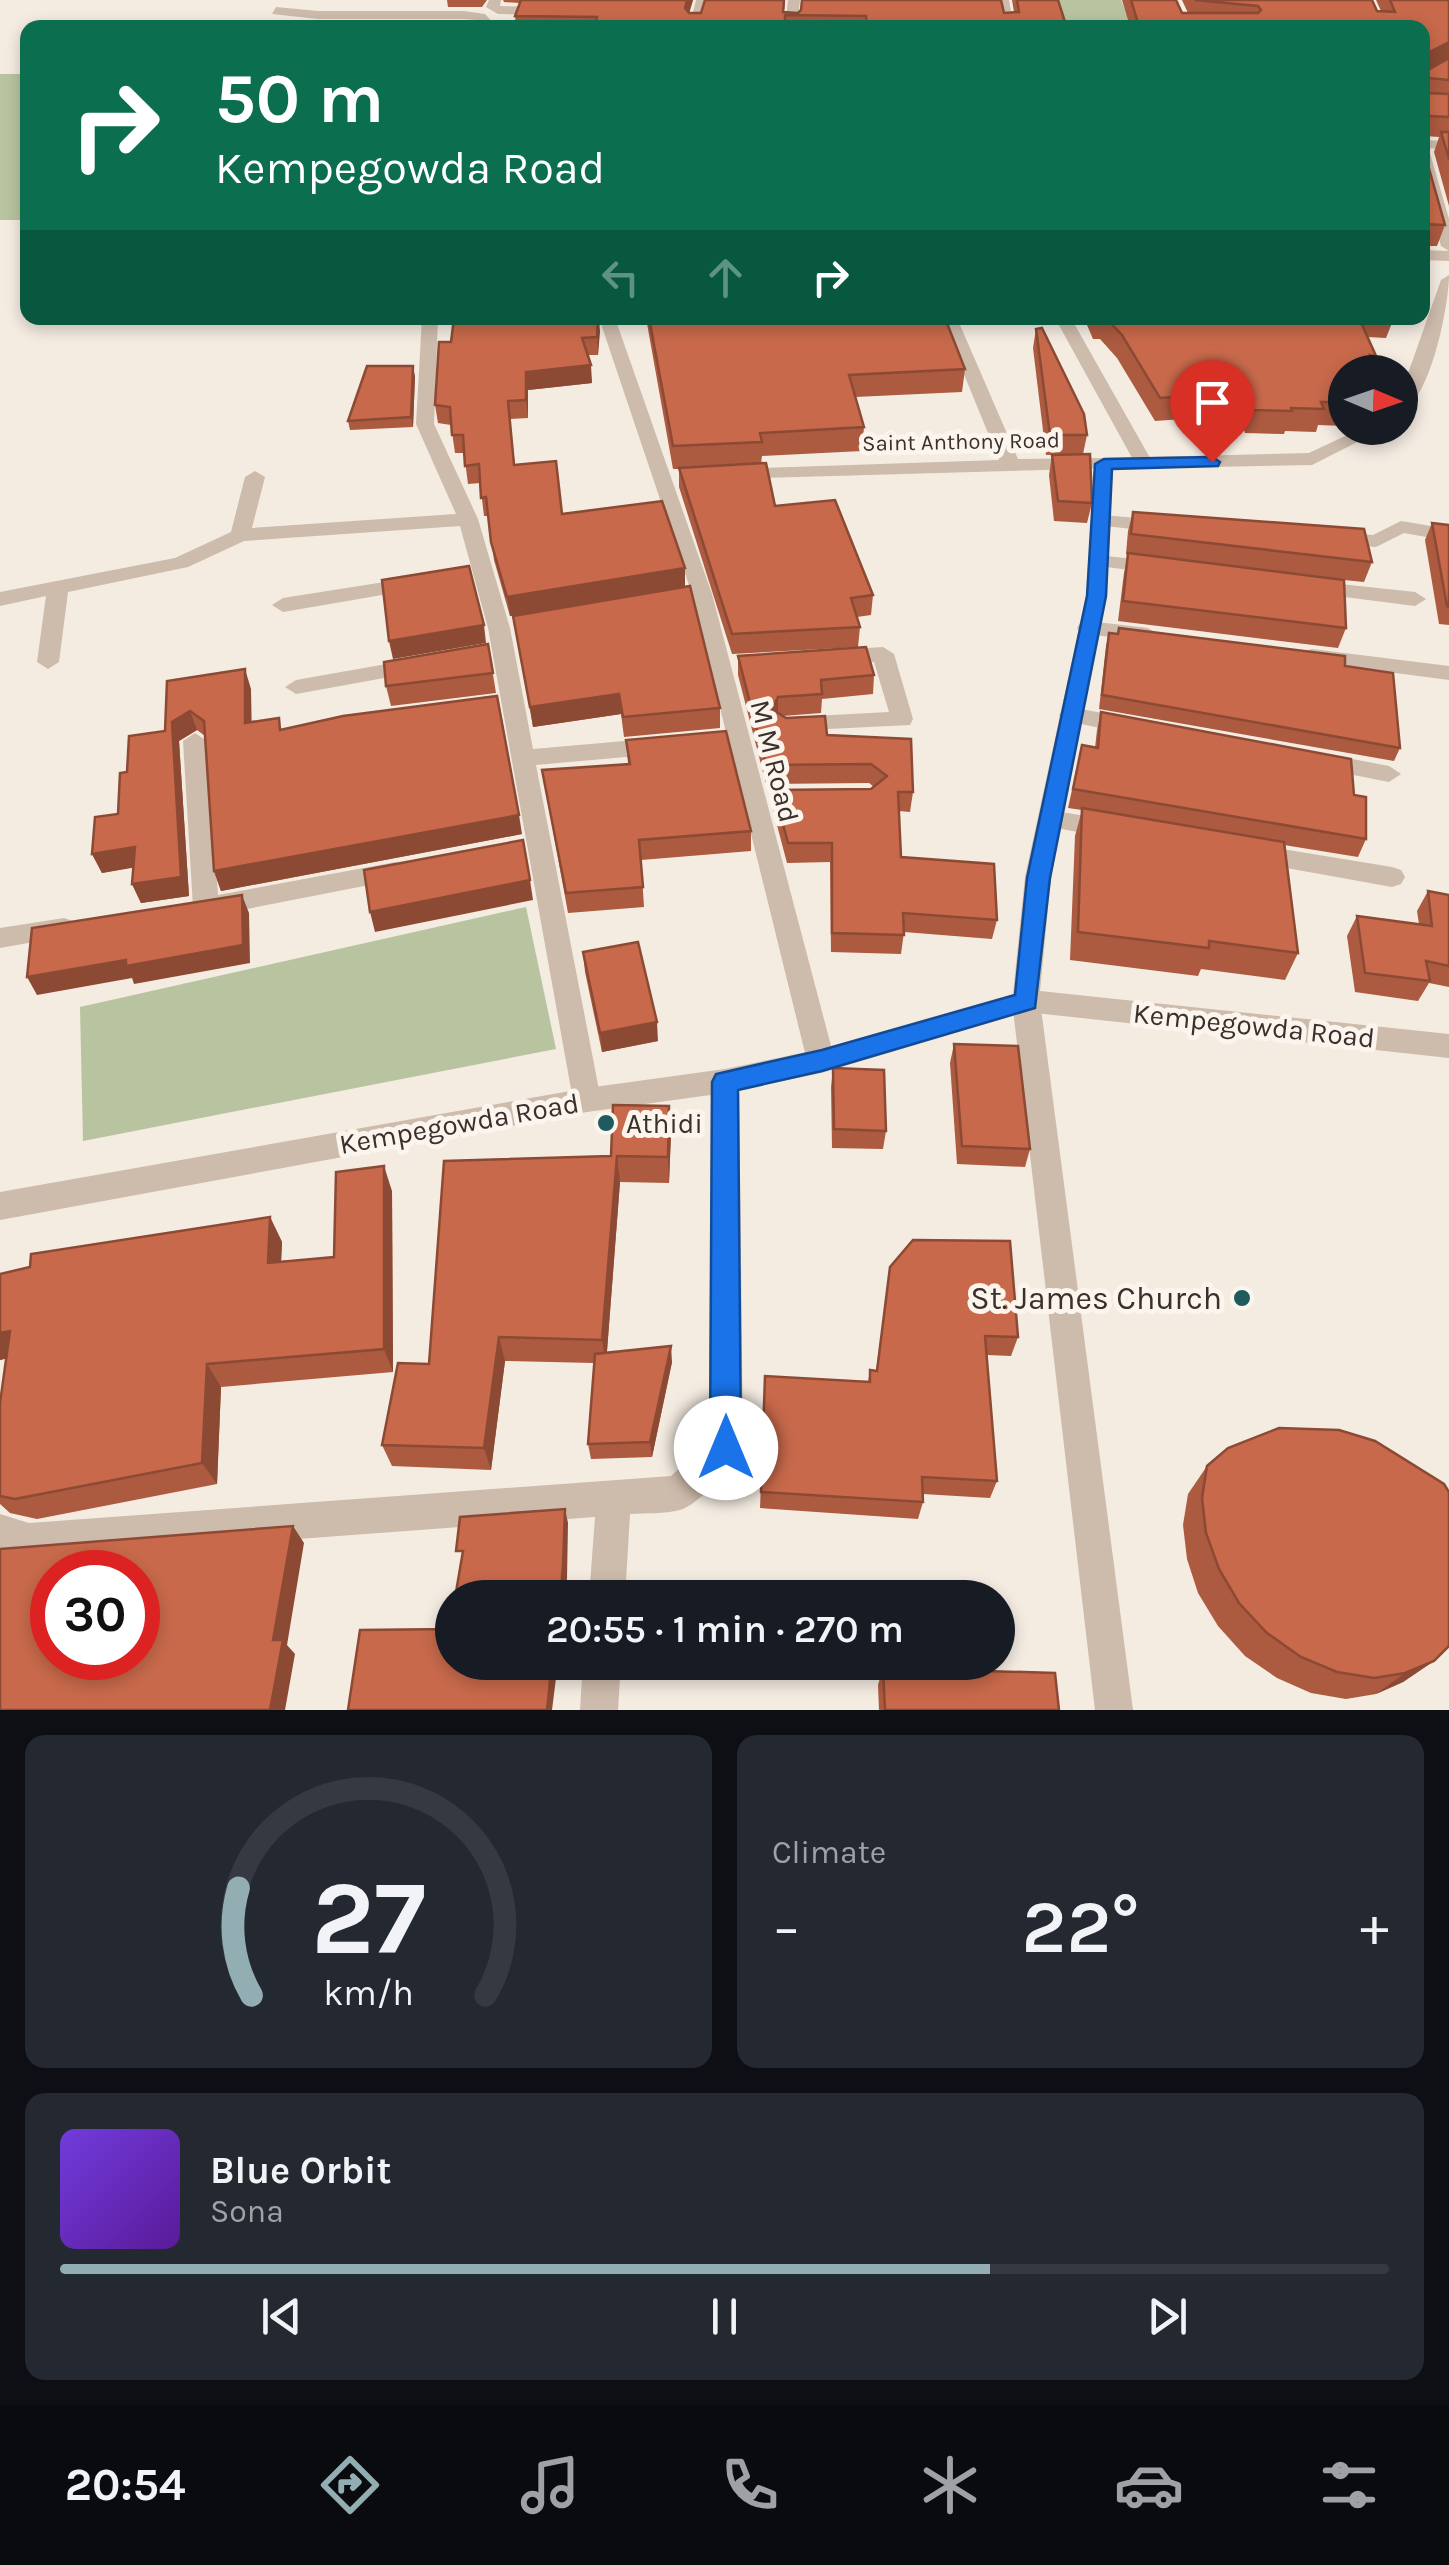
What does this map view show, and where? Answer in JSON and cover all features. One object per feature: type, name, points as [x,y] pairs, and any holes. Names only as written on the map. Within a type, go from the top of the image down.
[{"type":"street","points":[[495,0],[492,6],[498,10],[558,11]]},
{"type":"street","points":[[276,11],[318,16],[464,15],[483,20]]},
{"type":"street","points":[[1430,170],[1444,210],[1449,246]]},
{"type":"street","points":[[1418,379],[1441,332],[1449,280]]},
{"type":"street","points":[[430,325],[425,424],[468,519],[463,575],[501,640],[504,704],[524,758],[532,844],[586,1100]]},
{"type":"street","name":"M M Road","points":[[610,325],[669,479],[693,596],[729,665],[729,739],[763,797],[822,1061]]},
{"type":"street","points":[[952,325],[1010,465]]},
{"type":"street","points":[[1067,325],[1145,465]]},
{"type":"street","name":"Saint Anthony Road","points":[[716,476],[886,466],[1145,465],[1312,459],[1341,445]]},
{"type":"street","points":[[1104,464],[1099,561],[1038,878],[1026,1001],[1114,1710]]},
{"type":"street","points":[[240,536],[255,477]]},
{"type":"street","points":[[0,599],[181,563],[240,536],[468,519]]},
{"type":"street","points":[[1102,522],[1180,527]]},
{"type":"street","points":[[1317,537],[1376,541],[1402,527],[1449,535]]},
{"type":"street","points":[[1099,561],[1178,570]]},
{"type":"street","points":[[283,605],[463,575]]},
{"type":"street","points":[[1297,585],[1415,600]]},
{"type":"street","points":[[48,662],[58,588]]},
{"type":"street","points":[[1088,628],[1164,637]]},
{"type":"street","points":[[786,726],[902,720],[883,654],[811,659]]},
{"type":"street","points":[[1297,654],[1449,673]]},
{"type":"street","points":[[296,687],[447,661]]},
{"type":"street","points":[[1070,716],[1145,729]]},
{"type":"street","points":[[195,741],[196,908],[430,864]]},
{"type":"street","points":[[524,758],[680,744]]},
{"type":"street","points":[[1295,756],[1389,774]]},
{"type":"street","points":[[1050,819],[1126,832]]},
{"type":"street","points":[[1221,848],[1392,877]]},
{"type":"street","points":[[0,938],[94,924]]},
{"type":"street","name":"Kempegowda Road","points":[[0,1206],[586,1100],[725,1082],[822,1061],[1026,1001],[1449,1046]]},
{"type":"street","points":[[0,1532],[29,1540],[678,1493],[726,1448],[725,1082]]},
{"type":"street","points":[[608,1580],[614,1498]]},
{"type":"street","points":[[599,1710],[601,1680]]},
{"type":"green space","points":[[1054,0],[1121,0],[1129,20],[1060,20]]},
{"type":"green space","points":[[0,74],[20,74],[20,220],[0,220]]},
{"type":"green space","points":[[526,907],[556,1049],[83,1141],[80,1007]]},
{"type":"building","points":[[521,0],[687,0],[685,8],[689,13],[701,13],[705,0],[784,0],[783,12],[798,13],[802,0],[1001,0],[1004,13],[1019,12],[1017,0],[1058,0],[1064,20],[866,20],[866,16],[785,15],[785,20],[596,20],[597,17],[515,16]]},
{"type":"building","points":[[1131,0],[1176,0],[1182,13],[1258,13],[1258,6],[1195,0],[1372,0],[1377,11],[1395,12],[1390,0],[1449,0],[1449,42],[1430,52],[1430,20],[1137,20]]},
{"type":"building","points":[[1449,58],[1449,80],[1430,78],[1430,69]]},
{"type":"building","points":[[1430,93],[1449,94],[1449,117],[1430,116]]},
{"type":"building","points":[[1441,132],[1449,132],[1449,159]]},
{"type":"building","points":[[1430,172],[1445,225],[1430,224]]},
{"type":"building","points":[[453,325],[598,325],[597,337],[582,338],[591,365],[526,372],[526,400],[508,401],[514,465],[556,461],[562,514],[662,501],[685,568],[507,597],[491,542],[486,497],[481,498],[479,464],[465,466],[463,435],[452,435],[450,407],[435,405],[439,342],[451,342]]},
{"type":"building","points":[[650,325],[948,325],[965,369],[849,375],[864,427],[760,433],[762,442],[673,446]]},
{"type":"building","points":[[1113,325],[1362,325],[1376,355],[1328,355],[1328,402],[1321,402],[1324,409],[1252,410],[1246,392],[1160,398]]},
{"type":"building","points":[[1042,328],[1084,414],[1087,435],[1050,435],[1036,329]]},
{"type":"building","points":[[367,366],[413,366],[411,417],[348,421]]},
{"type":"building","points":[[1090,454],[1092,503],[1058,501],[1052,455]]},
{"type":"building","points":[[766,463],[775,506],[835,500],[873,595],[851,598],[860,627],[732,634],[679,468]]},
{"type":"building","points":[[1133,512],[1364,529],[1372,562],[1131,534]]},
{"type":"building","points":[[1432,523],[1449,525],[1449,607],[1447,606]]},
{"type":"building","points":[[1128,553],[1344,580],[1346,628],[1123,601]]},
{"type":"building","points":[[469,566],[484,625],[389,641],[382,580]]},
{"type":"building","points":[[690,586],[720,708],[623,717],[619,694],[530,707],[513,616]]},
{"type":"building","points":[[1119,628],[1345,656],[1345,666],[1393,673],[1400,748],[1102,695],[1109,633],[1118,634]]},
{"type":"building","points":[[488,644],[493,673],[386,686],[384,662]]},
{"type":"building","points":[[866,647],[874,675],[821,680],[822,694],[778,697],[772,709],[786,718],[825,716],[827,735],[911,739],[913,792],[898,792],[901,857],[994,864],[997,920],[903,913],[904,935],[832,933],[832,843],[788,843],[774,790],[871,789],[887,776],[871,764],[766,765],[738,656]]},
{"type":"building","points":[[245,669],[245,723],[279,718],[280,730],[343,716],[497,696],[519,815],[214,871],[204,721],[190,711],[172,722],[181,877],[132,884],[135,847],[92,854],[95,817],[118,814],[120,773],[127,772],[129,736],[165,731],[167,681]]},
{"type":"building","points":[[1101,712],[1351,759],[1354,795],[1366,797],[1366,839],[1073,789],[1082,745],[1098,748]]},
{"type":"building","points":[[726,731],[751,831],[639,840],[643,887],[566,893],[542,770],[630,764],[626,740]]},
{"type":"building","points":[[1082,808],[1284,842],[1298,953],[1209,941],[1209,948],[1078,932]]},
{"type":"building","points":[[523,840],[530,880],[370,912],[364,870]]},
{"type":"building","points":[[1428,891],[1449,895],[1449,966],[1426,961],[1430,981],[1365,973],[1357,916],[1432,926]]},
{"type":"building","points":[[242,895],[243,945],[126,966],[126,960],[27,977],[32,928]]},
{"type":"building","points":[[638,942],[657,1022],[600,1033],[583,952]]},
{"type":"building","points":[[954,1044],[1018,1046],[1030,1149],[962,1146]]},
{"type":"building","points":[[833,1068],[884,1070],[886,1131],[834,1129]]},
{"type":"building","points":[[613,1105],[669,1106],[668,1157],[617,1156],[602,1340],[499,1337],[484,1448],[382,1445],[398,1363],[429,1364],[444,1161],[611,1156]]},
{"type":"building","points":[[384,1166],[384,1349],[207,1364],[202,1463],[15,1499],[0,1496],[0,1403],[10,1331],[0,1333],[0,1274],[30,1267],[31,1254],[270,1217],[268,1263],[334,1257],[336,1172]]},
{"type":"building","points":[[913,1240],[1010,1241],[1018,1337],[985,1336],[997,1481],[922,1477],[923,1502],[761,1492],[765,1376],[870,1382],[870,1370],[877,1371],[890,1267]]},
{"type":"building","points":[[671,1346],[650,1442],[588,1444],[595,1354]]},
{"type":"building","points":[[1279,1428],[1339,1430],[1375,1441],[1444,1484],[1449,1492],[1449,1646],[1434,1661],[1405,1673],[1374,1678],[1337,1672],[1301,1657],[1267,1633],[1239,1603],[1219,1569],[1206,1533],[1202,1498],[1207,1466],[1228,1448]]},
{"type":"building","points":[[565,1509],[562,1580],[458,1580],[463,1551],[456,1551],[460,1517]]},
{"type":"building","points":[[293,1526],[273,1640],[283,1640],[270,1710],[0,1710],[0,1549]]},
{"type":"building","points":[[435,1629],[435,1680],[550,1680],[547,1710],[348,1710],[360,1630]]},
{"type":"building","points":[[1015,1672],[1055,1673],[1059,1710],[885,1710],[884,1680],[1015,1680]]},
{"type":"place","name":"Athidi","points":[[606,1123]]},
{"type":"place","name":"St. James Church","points":[[1242,1298]]},
{"type":"route","points":[[726,1448],[725,1082],[822,1061],[1026,1001],[1038,878],[1096,596],[1104,464],[1212,462]]}]
